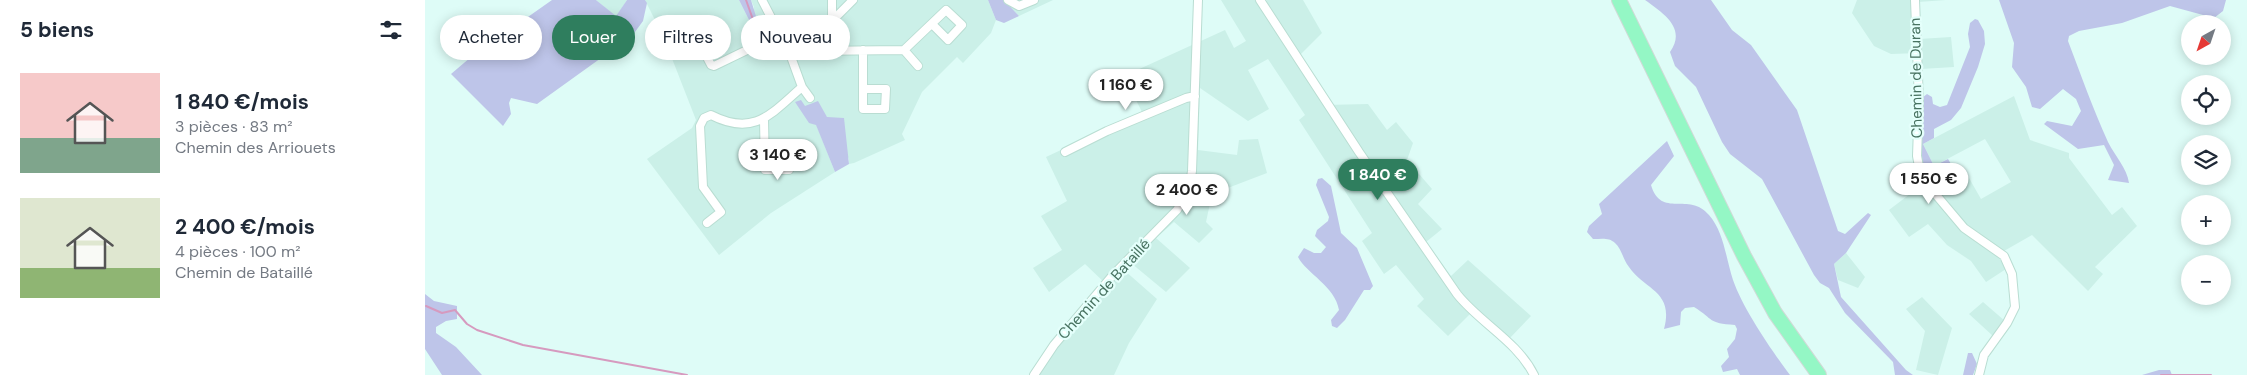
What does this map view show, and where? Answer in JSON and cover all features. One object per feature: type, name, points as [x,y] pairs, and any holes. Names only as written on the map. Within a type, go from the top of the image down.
[{"type":"highway","points":[[1619,0],[1744,256],[1775,312],[1819,375]]},
{"type":"street","points":[[762,0],[769,15]]},
{"type":"street","points":[[832,0],[832,15]]},
{"type":"street","points":[[838,15],[853,0]]},
{"type":"street","points":[[1008,0],[1019,6],[1034,0]]},
{"type":"street","name":"Chemin de Bataillé","points":[[1034,375],[1054,345],[1113,275],[1184,200],[1191,182],[1198,0]]},
{"type":"street","points":[[1260,0],[1359,152],[1457,294],[1473,314],[1512,346],[1534,375]]},
{"type":"street","name":"Chemin de Duran","points":[[1915,0],[1919,101],[1917,156],[1919,172],[1929,188],[1964,228],[2004,256],[2012,274],[2015,307],[2007,323],[1984,355],[1979,375]]},
{"type":"street","points":[[850,50],[905,50],[932,24]]},
{"type":"street","points":[[863,50],[864,89]]},
{"type":"street","points":[[905,50],[918,66]]},
{"type":"street","points":[[708,60],[711,65],[714,66],[726,60]]},
{"type":"street","points":[[792,60],[802,87],[810,98]]},
{"type":"street","points":[[707,223],[721,212],[703,187],[701,122],[711,115],[731,124],[764,120],[802,87]]},
{"type":"street","points":[[1065,152],[1107,131],[1195,96]]},
{"type":"street","points":[[764,120],[765,150]]},
{"type":"shaded area","points":[[552,0],[596,0],[615,15],[552,15],[552,60],[598,60],[537,104],[511,98],[509,103],[511,114],[503,126],[451,74],[467,60],[542,60],[542,15],[531,15]]},
{"type":"shaded area","points":[[596,0],[627,0],[617,15],[614,15]]},
{"type":"shaded area","points":[[627,0],[645,0],[647,3],[643,21],[635,32],[635,15],[617,15]]},
{"type":"shaded area","points":[[645,0],[739,0],[746,15],[741,15],[741,60],[850,60],[850,15],[753,15],[754,7],[751,0],[988,0],[996,20],[991,33],[963,63],[957,57],[922,92],[902,134],[905,140],[854,163],[849,164],[849,159],[827,117],[795,102],[816,124],[835,172],[771,213],[719,255],[647,159],[692,128],[696,120],[673,60],[731,60],[731,15],[652,15]]},
{"type":"shaded area","points":[[739,0],[751,0],[756,15],[746,15]]},
{"type":"shaded area","points":[[988,0],[1004,0],[1019,16],[1004,23],[996,20]]},
{"type":"shaded area","points":[[1004,0],[1053,0],[1019,16]]},
{"type":"shaded area","points":[[1221,0],[1258,0],[1261,5],[1267,0],[1303,0],[1322,33],[1296,59],[1325,105],[1368,104],[1387,130],[1396,122],[1413,143],[1407,160],[1432,189],[1418,204],[1442,229],[1426,242],[1451,276],[1468,260],[1531,316],[1509,339],[1474,310],[1448,336],[1417,306],[1424,299],[1396,265],[1384,274],[1362,241],[1372,233],[1299,120],[1305,115],[1268,59],[1248,70],[1269,109],[1248,121],[1200,88],[1198,150],[1237,155],[1239,140],[1258,139],[1267,173],[1212,194],[1206,222],[1213,229],[1199,243],[1174,222],[1156,238],[1190,268],[1166,292],[1131,263],[1124,270],[1157,299],[1129,343],[1114,375],[1037,375],[1055,348],[1107,285],[1085,264],[1049,292],[1033,268],[1062,250],[1041,216],[1067,201],[1046,157],[1142,112],[1124,76],[1225,30],[1234,48],[1246,41]]},
{"type":"shaded area","points":[[1645,0],[1711,0],[1732,30],[1751,45],[1797,110],[1838,231],[1845,234],[1868,213],[1871,215],[1846,253],[1834,264],[1841,297],[1906,370],[1913,375],[1895,375],[1893,362],[1845,313],[1829,288],[1820,283],[1814,275],[1762,179],[1730,154],[1722,142],[1696,87],[1675,66],[1670,52],[1675,43],[1676,36],[1671,22]]},
{"type":"shaded area","points":[[1857,0],[1946,0],[1918,2],[1919,39],[1951,37],[1954,67],[1921,69],[1920,53],[1891,54],[1874,46],[1852,13]]},
{"type":"shaded area","points":[[1999,0],[2226,0],[2223,11],[2218,15],[2203,15],[2170,6],[2122,23],[2079,31],[2069,36],[2068,41],[2097,117],[2108,142],[2126,172],[2129,183],[2108,180],[2114,165],[2104,145],[2078,149],[2044,124],[2047,121],[2072,126],[2081,111],[2076,99],[2063,89],[2040,109],[2032,107],[2026,87],[2012,67],[2014,43]]},
{"type":"shaded area","points":[[1975,19],[1978,20],[1984,31],[1985,44],[1978,67],[1961,108],[1951,120],[1934,129],[1934,138],[1923,144],[1934,166],[1948,159],[1954,169],[1928,182],[1920,165],[1922,98],[1927,94],[1932,97],[1933,104],[1940,107],[1947,105],[1970,47],[1968,34],[1970,23]]},
{"type":"shaded area","points":[[2014,96],[2030,140],[2069,153],[2069,158],[2112,215],[2122,207],[2137,226],[2095,267],[2103,274],[2088,291],[2032,235],[1997,255],[2006,269],[1986,282],[1971,261],[1947,245],[1928,224],[1909,237],[1889,210],[1923,184],[1935,199],[1969,178],[1981,199],[2011,182],[1985,139],[1934,166],[1923,144]]},
{"type":"shaded area","points":[[801,100],[805,106],[818,101],[827,117],[844,118],[849,164],[835,172],[816,125],[809,123],[795,102]]},
{"type":"shaded area","points":[[1667,141],[1674,156],[1651,185],[1656,195],[1661,201],[1693,205],[1701,208],[1709,215],[1718,229],[1733,280],[1744,304],[1790,375],[1740,375],[1737,369],[1723,372],[1721,366],[1729,357],[1727,349],[1735,339],[1737,329],[1735,325],[1715,322],[1694,307],[1685,308],[1681,312],[1680,325],[1664,329],[1666,316],[1662,299],[1629,267],[1613,241],[1593,239],[1587,232],[1589,226],[1602,214],[1599,204]]},
{"type":"shaded area","points":[[1322,178],[1331,186],[1341,233],[1357,248],[1373,286],[1370,290],[1364,290],[1345,320],[1337,328],[1332,326],[1331,320],[1339,310],[1332,294],[1298,257],[1304,248],[1314,253],[1321,253],[1326,247],[1315,236],[1317,230],[1328,221],[1329,217],[1316,185],[1318,179]]},
{"type":"shaded area","points":[[1846,253],[1865,277],[1858,288],[1838,280],[1834,264]]},
{"type":"shaded area","points":[[425,294],[434,301],[457,306],[457,319],[446,321],[436,327],[436,333],[456,347],[482,375],[442,375],[425,349]]},
{"type":"shaded area","points":[[1922,297],[1952,328],[1938,375],[1916,370],[1925,331],[1906,309]]},
{"type":"shaded area","points":[[1983,302],[2005,321],[1993,336],[1969,314]]},
{"type":"shaded area","points":[[1968,353],[1972,353],[1977,364],[1973,375],[1963,375]]},
{"type":"shaded area","points":[[2159,370],[2170,370],[2172,375],[2142,375]]},
{"type":"waterway","points":[[746,0],[751,15]]},
{"type":"waterway","points":[[426,306],[442,313],[455,310],[467,324],[477,330],[523,345],[687,375]]},
{"type":"waterway","points":[[2161,375],[2211,375]]}]
